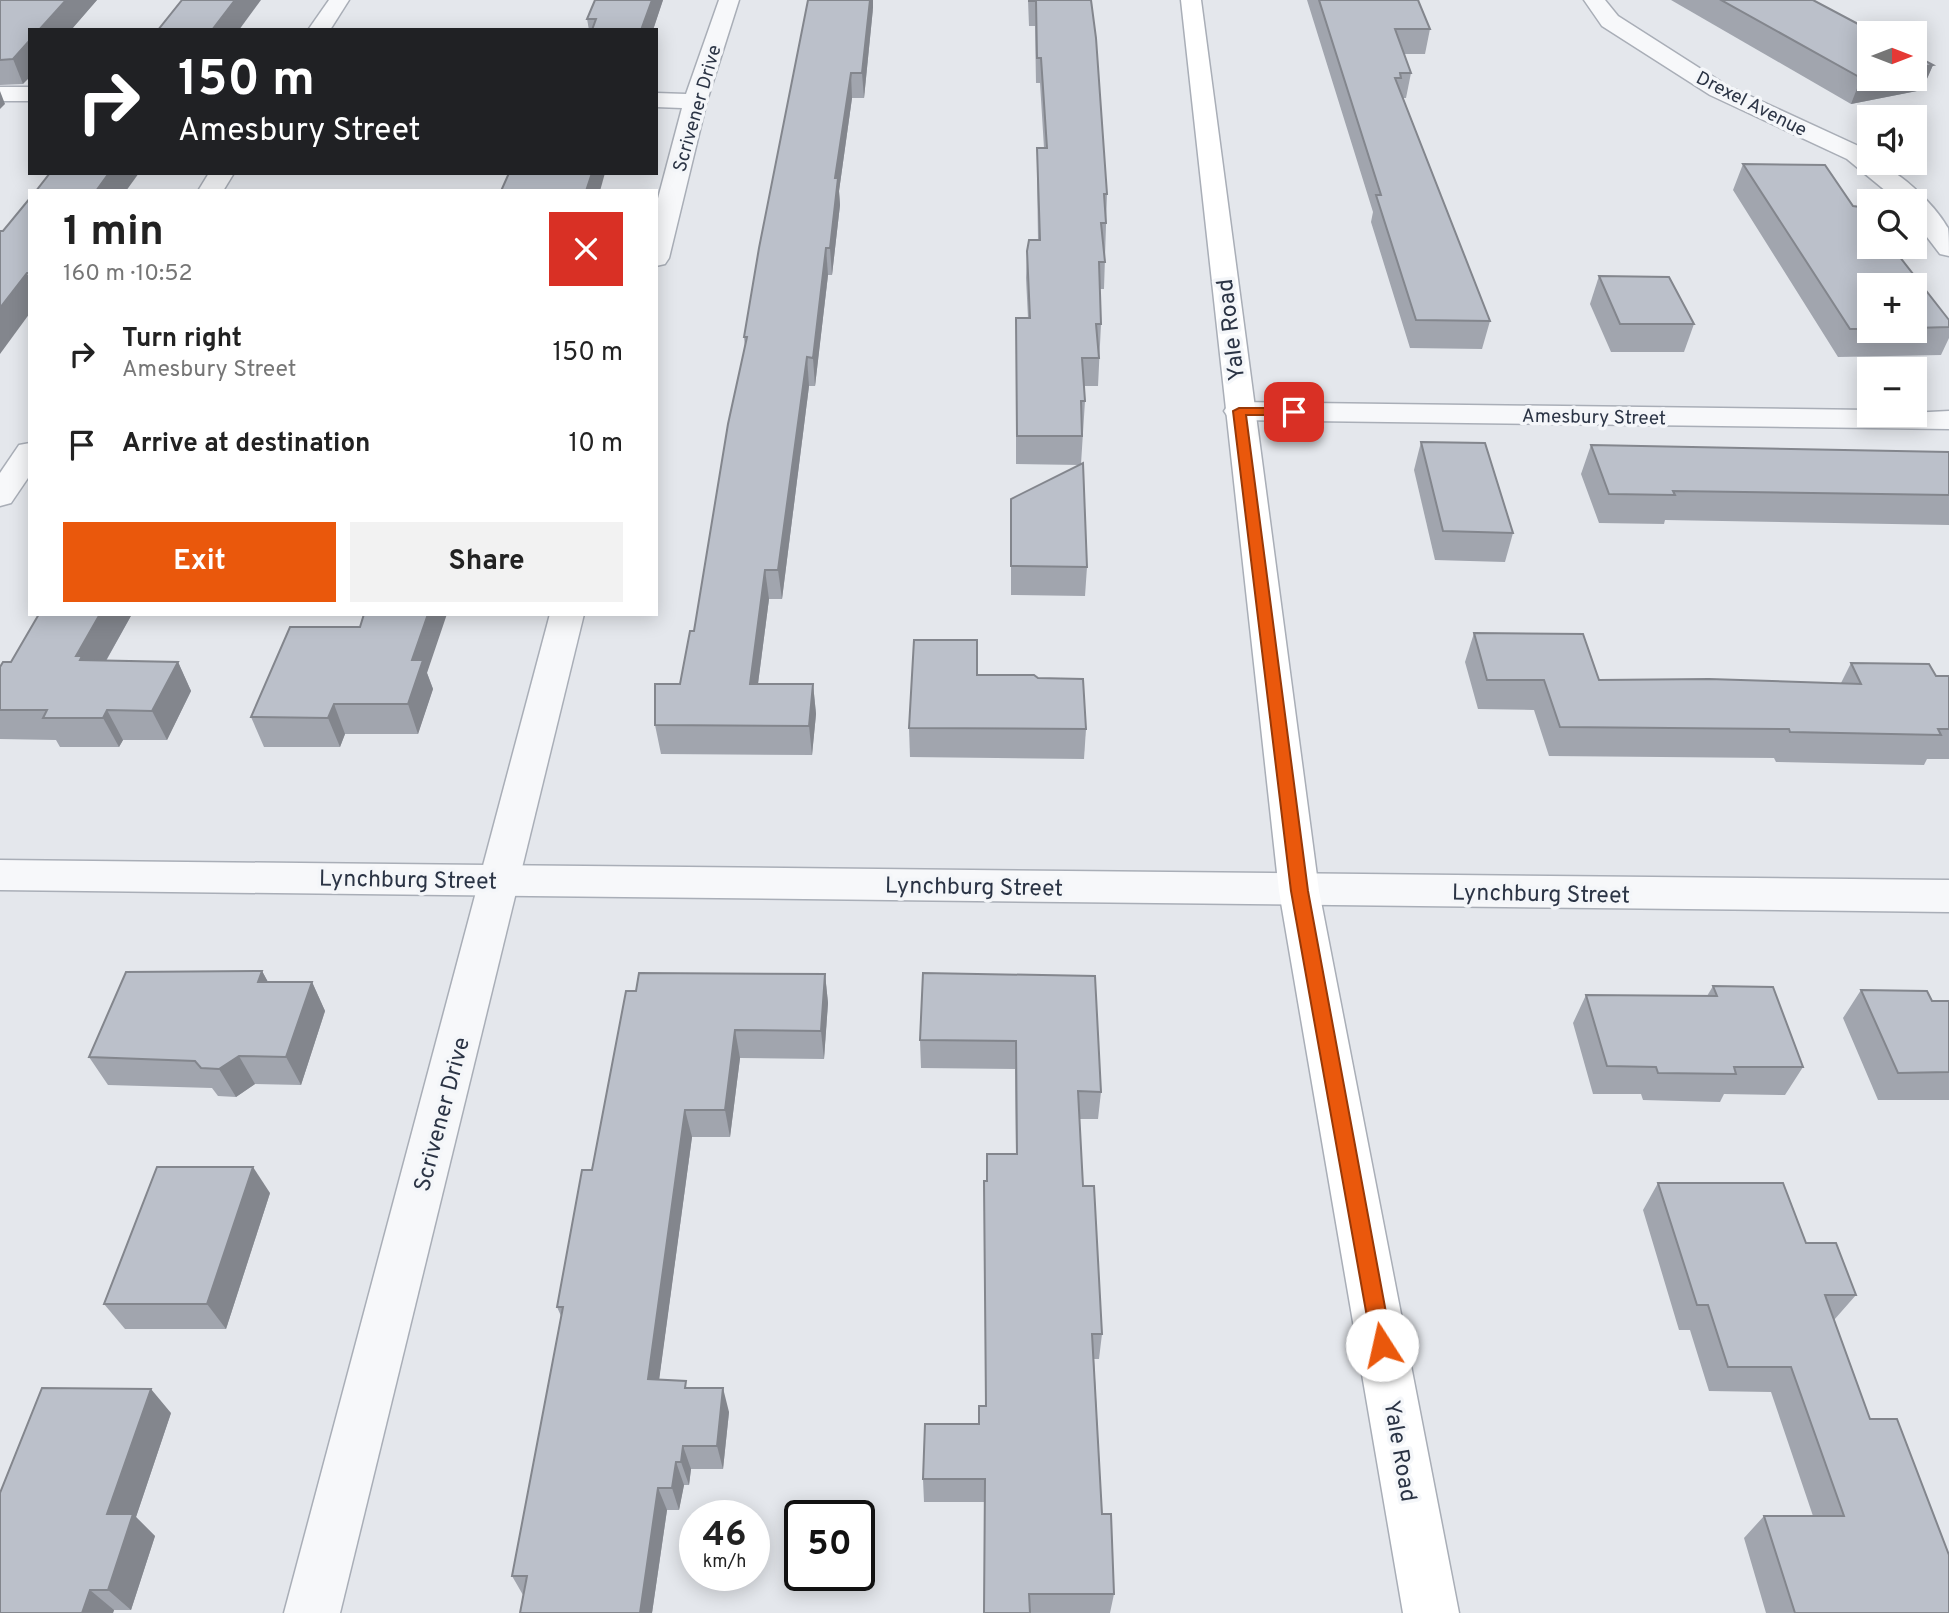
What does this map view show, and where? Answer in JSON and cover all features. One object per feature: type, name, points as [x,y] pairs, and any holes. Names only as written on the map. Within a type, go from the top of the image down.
[{"type":"main road","name":"Yale Road","points":[[1191,0],[1299,891],[1431,1613]]},
{"type":"street","points":[[320,28],[339,0]]},
{"type":"street","name":"Scrivener Drive","points":[[658,250],[695,101],[729,0]]},
{"type":"street","name":"Drexel Avenue","points":[[1594,0],[1610,21],[1718,90],[1856,154],[1898,189]]},
{"type":"street","points":[[0,94],[28,94]]},
{"type":"street","points":[[658,100],[695,101]]},
{"type":"street","name":"Drexel Avenue","points":[[1927,219],[1949,248]]},
{"type":"street","name":"Amesbury Street","points":[[1239,411],[1949,420]]},
{"type":"street","points":[[0,496],[28,455]]},
{"type":"street","name":"Scrivener Drive","points":[[312,1613],[567,616]]},
{"type":"street","name":"Lynchburg Street","points":[[0,875],[1949,896]]},
{"type":"building","points":[[0,0],[66,0],[41,28],[28,28],[28,42],[13,59],[0,60]]},
{"type":"building","points":[[182,0],[235,0],[214,28],[160,28]]},
{"type":"building","points":[[595,0],[652,0],[642,28],[593,28],[596,19],[587,19]]},
{"type":"building","points":[[808,0],[870,0],[862,73],[851,73],[835,178],[838,178],[830,248],[826,248],[813,358],[807,357],[778,570],[765,570],[750,684],[813,684],[809,726],[655,725],[655,684],[680,684],[690,631],[694,631],[728,424],[747,337],[744,337],[759,248]]},
{"type":"building","points":[[1029,0],[1091,0],[1096,38],[1107,194],[1104,194],[1106,223],[1101,223],[1105,262],[1099,262],[1101,324],[1096,324],[1099,358],[1082,358],[1085,401],[1081,401],[1082,436],[1017,436],[1016,318],[1030,318],[1027,251],[1029,240],[1040,240],[1037,148],[1047,148],[1041,58],[1037,58],[1036,1]]},
{"type":"building","points":[[1319,0],[1418,0],[1430,29],[1395,29],[1411,73],[1400,73],[1401,78],[1395,78],[1490,321],[1416,320],[1376,195],[1381,195]]},
{"type":"building","points":[[1721,0],[1813,0],[1857,23],[1857,76]]},
{"type":"building","points":[[1743,164],[1825,165],[1853,206],[1857,207],[1857,259],[1901,259],[1912,273],[1857,273],[1857,329],[1850,329]]},
{"type":"building","points":[[48,175],[108,175],[97,189],[38,189]]},
{"type":"building","points":[[508,175],[591,175],[587,189],[502,189]]},
{"type":"building","points":[[28,200],[28,273],[0,308],[0,231],[3,231]]},
{"type":"building","points":[[1599,276],[1669,277],[1694,324],[1620,324]]},
{"type":"building","points":[[1927,292],[1949,320],[1949,327],[1927,328]]},
{"type":"building","points":[[1421,442],[1485,443],[1513,533],[1443,531]]},
{"type":"building","points":[[1591,445],[1949,452],[1949,495],[1673,491],[1675,495],[1609,494]]},
{"type":"building","points":[[1083,463],[1087,567],[1011,566],[1011,499]]},
{"type":"building","points":[[38,616],[99,616],[76,656],[82,656],[80,660],[178,662],[152,711],[107,710],[103,718],[43,718],[47,710],[0,710],[0,667],[3,662],[11,662]]},
{"type":"building","points":[[363,616],[427,616],[412,660],[423,660],[408,704],[334,704],[328,718],[251,717],[290,627],[360,627]]},
{"type":"building","points":[[1474,633],[1583,634],[1599,680],[1709,679],[1861,684],[1851,663],[1929,664],[1936,676],[1949,676],[1949,729],[1938,729],[1941,735],[1790,732],[1789,729],[1560,727],[1544,680],[1487,680]]},
{"type":"building","points":[[914,640],[977,640],[977,675],[1034,675],[1038,678],[1083,679],[1086,729],[909,728]]},
{"type":"building","points":[[262,971],[258,982],[312,982],[286,1057],[239,1056],[219,1069],[201,1068],[195,1061],[89,1057],[126,972]]},
{"type":"building","points":[[639,973],[825,974],[821,1031],[735,1030],[725,1110],[685,1110],[648,1379],[686,1381],[685,1388],[723,1388],[717,1446],[683,1446],[681,1462],[676,1462],[672,1488],[658,1488],[640,1613],[520,1613],[527,1576],[512,1576],[563,1307],[557,1307],[582,1170],[592,1170],[626,991],[636,991]]},
{"type":"building","points":[[923,973],[1095,976],[1101,1092],[1078,1091],[1083,1186],[1094,1186],[1102,1334],[1092,1334],[1102,1514],[1111,1514],[1114,1594],[1029,1594],[1030,1613],[984,1613],[985,1479],[923,1479],[925,1424],[979,1424],[979,1406],[986,1406],[984,1181],[987,1181],[987,1154],[1017,1154],[1016,1041],[920,1040]]},
{"type":"building","points":[[1713,986],[1773,987],[1803,1067],[1734,1067],[1736,1074],[1658,1073],[1656,1067],[1607,1066],[1586,995],[1717,996]]},
{"type":"building","points":[[1861,990],[1927,991],[1932,1001],[1949,1001],[1949,1072],[1898,1073]]},
{"type":"building","points":[[157,1167],[253,1167],[207,1304],[104,1304]]},
{"type":"building","points":[[1658,1183],[1783,1183],[1806,1243],[1836,1243],[1856,1295],[1825,1295],[1870,1419],[1897,1419],[1949,1555],[1949,1613],[1795,1613],[1764,1516],[1844,1516],[1791,1367],[1728,1367],[1708,1305],[1697,1305]]},
{"type":"building","points":[[42,1388],[151,1389],[107,1514],[133,1514],[108,1590],[90,1590],[82,1613],[0,1613],[0,1493]]},
{"type":"route","points":[[1294,412],[1239,411],[1299,891],[1382,1345]]}]
